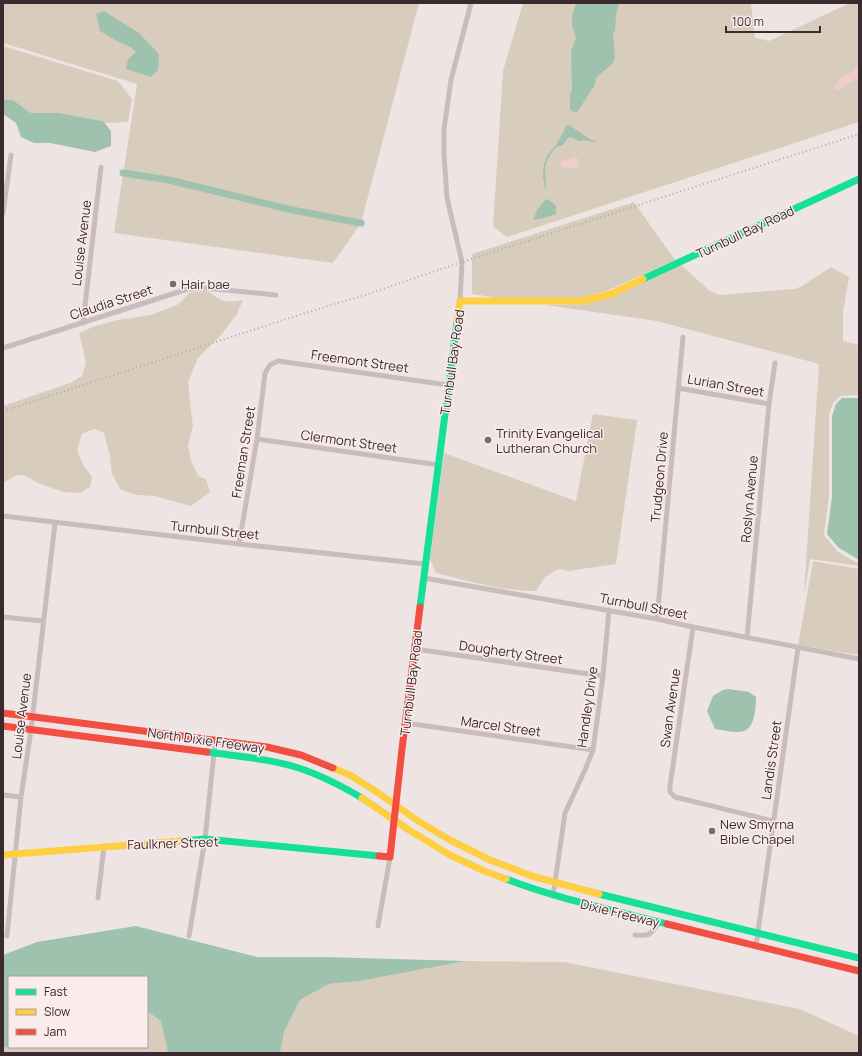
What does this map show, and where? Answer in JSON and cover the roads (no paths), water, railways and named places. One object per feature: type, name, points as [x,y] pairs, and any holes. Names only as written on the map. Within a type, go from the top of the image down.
[{"type":"main road","name":"Turnbull Bay Road","points":[[390,857],[425,564],[460,302],[581,301],[611,294],[859,179]]},
{"type":"main road","name":"North Dixie Freeway","points":[[3,713],[267,748],[301,755],[350,775],[396,806]]},
{"type":"main road","name":"North Dixie Freeway","points":[[3,726],[267,760],[293,766],[313,773],[358,794],[395,820]]},
{"type":"main road","name":"Dixie Freeway","points":[[396,806],[434,831],[468,850],[532,876],[758,934],[859,958]]},
{"type":"main road","name":"Dixie Freeway","points":[[395,820],[422,838],[468,864],[512,882],[554,896],[859,972]]},
{"type":"main road","name":"Faulkner Street","points":[[3,855],[205,839],[390,857]]},
{"type":"street","points":[[460,302],[462,262],[447,198],[444,129],[450,80],[471,3]]},
{"type":"street","points":[[3,213],[11,155]]},
{"type":"street","name":"Louise Avenue","points":[[83,322],[101,167]]},
{"type":"street","name":"Claudia Street","points":[[3,348],[188,289],[204,288],[276,295]]},
{"type":"street","name":"Trudgeon Drive","points":[[657,619],[683,337]]},
{"type":"street","name":"Freemont Street","points":[[270,365],[278,361],[448,385]]},
{"type":"street","name":"Roslyn Avenue","points":[[747,637],[775,363]]},
{"type":"street","name":"Freeman Street","points":[[239,544],[257,439],[265,373],[270,365]]},
{"type":"street","name":"Lurian Street","points":[[678,388],[770,404]]},
{"type":"street","name":"Clermont Street","points":[[257,439],[439,465]]},
{"type":"street","name":"Turnbull Street","points":[[3,516],[425,564]]},
{"type":"street","name":"Louise Avenue","points":[[7,936],[21,797],[31,730],[56,523]]},
{"type":"street","name":"Turnbull Street","points":[[424,578],[610,610],[859,659]]},
{"type":"street","name":"Handley Drive","points":[[554,896],[565,813],[593,750],[610,610]]},
{"type":"street","points":[[3,617],[43,621]]},
{"type":"street","name":"Swan Avenue","points":[[693,627],[670,792],[675,797],[773,821]]},
{"type":"street","name":"Landis Street","points":[[756,946],[798,648]]},
{"type":"street","name":"Dougherty Street","points":[[415,649],[603,676]]},
{"type":"street","name":"Marcel Street","points":[[406,723],[593,750]]},
{"type":"street","points":[[189,936],[205,839],[216,741]]},
{"type":"street","points":[[3,795],[21,797]]},
{"type":"street","points":[[98,898],[104,846]]},
{"type":"street","points":[[378,926],[390,857]]},
{"type":"street","points":[[634,935],[647,936],[652,933],[659,922]]},
{"type":"waterway","points":[[123,173],[169,180],[292,210],[361,223]]},
{"type":"railway","points":[[3,411],[859,134]]},
{"type":"place","name":"Hair bae","points":[[173,284]]},
{"type":"place","name":"Trinity Evangelical Lutheran Church","points":[[488,440]]},
{"type":"place","name":"New Smyrna Bible Chapel","points":[[712,831]]}]
